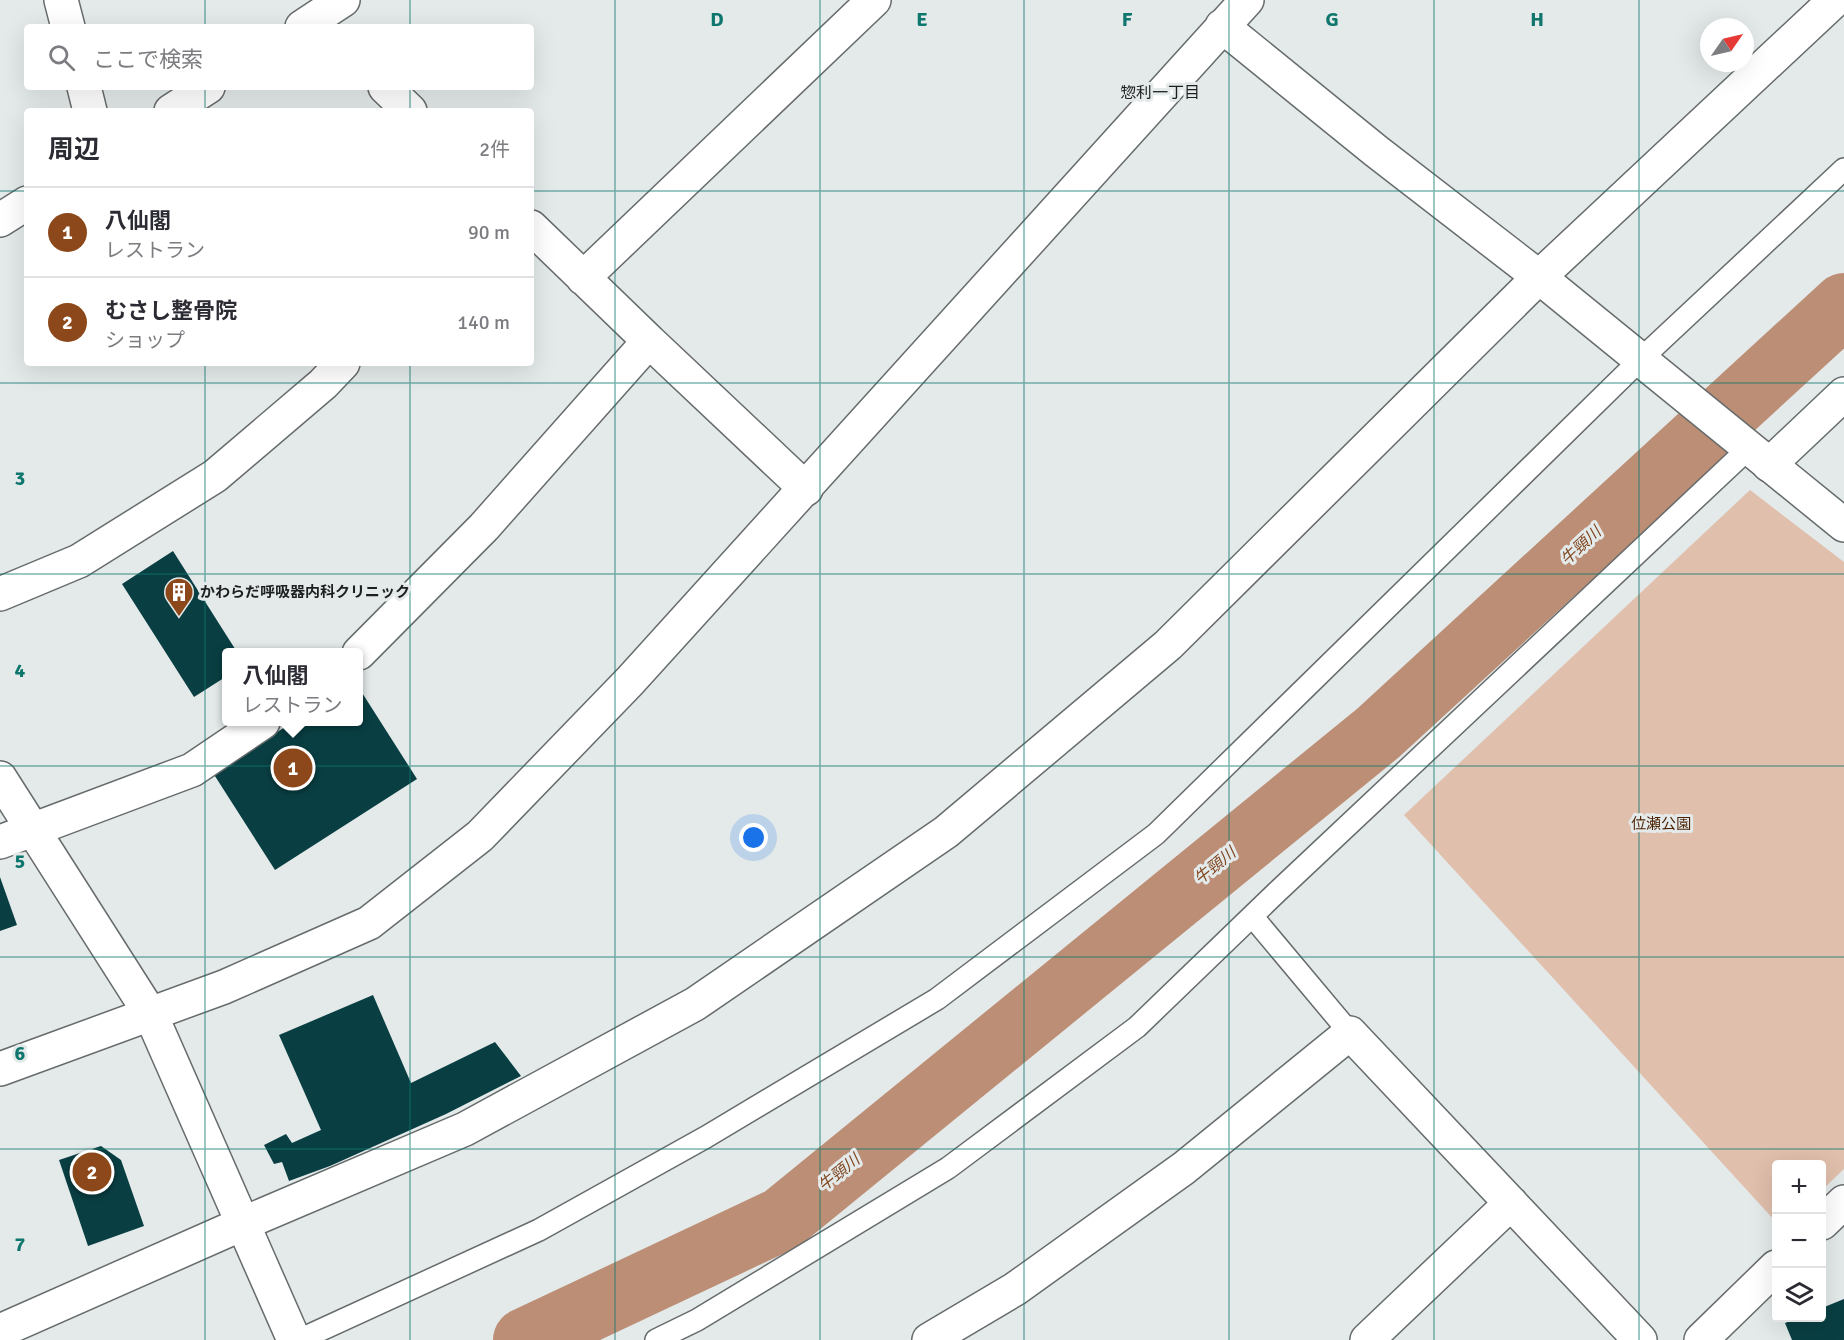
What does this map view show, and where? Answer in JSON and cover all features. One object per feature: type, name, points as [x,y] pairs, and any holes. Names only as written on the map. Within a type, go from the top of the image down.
[{"type":"street","points":[[61,0],[67,24]]},
{"type":"street","points":[[312,18],[343,0]]},
{"type":"street","points":[[583,278],[874,0]]},
{"type":"street","points":[[0,1069],[224,987],[369,923],[480,836],[630,681],[1247,0]]},
{"type":"street","points":[[0,1331],[465,1129],[695,1004],[946,832],[1168,645],[1539,277],[1835,0]]},
{"type":"street","points":[[1222,26],[1376,151],[1539,277],[1844,525]]},
{"type":"street","points":[[85,90],[89,108]]},
{"type":"street","points":[[176,108],[203,90]]},
{"type":"street","points":[[388,90],[407,108]]},
{"type":"street","points":[[0,220],[24,205]]},
{"type":"street","points":[[534,230],[806,489]]},
{"type":"street","points":[[363,649],[484,527],[649,341]]},
{"type":"street","points":[[0,594],[79,561],[215,476],[323,384],[340,366]]},
{"type":"street","points":[[1759,457],[1844,394]]},
{"type":"street","points":[[0,842],[192,770],[257,726]]},
{"type":"street","points":[[0,778],[151,1015],[294,1340]]},
{"type":"street","points":[[929,1340],[1015,1289],[1184,1168],[1350,1033],[1640,1340]]},
{"type":"street","points":[[1826,1218],[1844,1202]]},
{"type":"street","points":[[1367,1340],[1511,1203]]},
{"type":"street","points":[[1701,1340],[1775,1268]]},
{"type":"lane","points":[[299,1340],[539,1230],[706,1137],[937,999],[1156,834],[1641,359],[1844,169]]},
{"type":"lane","points":[[656,1340],[697,1320],[948,1168],[1137,1027],[1252,916],[1759,457]]},
{"type":"lane","points":[[1252,916],[1350,1033]]},
{"type":"green space","name":"位瀬公園","points":[[1750,490],[1844,562],[1844,1169],[1826,1186],[1826,1160],[1772,1160],[1772,1218],[1404,815]]},
{"type":"building","name":"かわらだ呼吸器内科クリニック","points":[[173,551],[234,648],[222,648],[222,679],[194,697],[122,584]]},
{"type":"building","points":[[363,694],[417,779],[275,870],[213,773],[287,726],[363,726]]},
{"type":"building","points":[[0,877],[17,925],[0,931]]},
{"type":"building","points":[[373,995],[411,1083],[495,1042],[521,1076],[446,1114],[330,1166],[289,1181],[282,1162],[274,1164],[264,1145],[286,1134],[292,1143],[321,1130],[279,1035]]},
{"type":"building","points":[[101,1146],[121,1160],[144,1226],[88,1246],[59,1160]]},
{"type":"building","points":[[1844,1299],[1844,1340],[1792,1340],[1785,1323],[1826,1322],[1826,1306]]},
{"type":"waterway","name":"牛頸川","points":[[525,1340],[782,1219],[1378,733],[1844,305]]},
{"type":"place","name":"かわらだ呼吸器内科クリニック","points":[[179,618]]},
{"type":"place","name":"八仙閣","points":[[293,768]]},
{"type":"place","name":"むさし整骨院","points":[[92,1172]]},
{"type":"district","name":"惣利一丁目","points":[[1160,93]]}]
